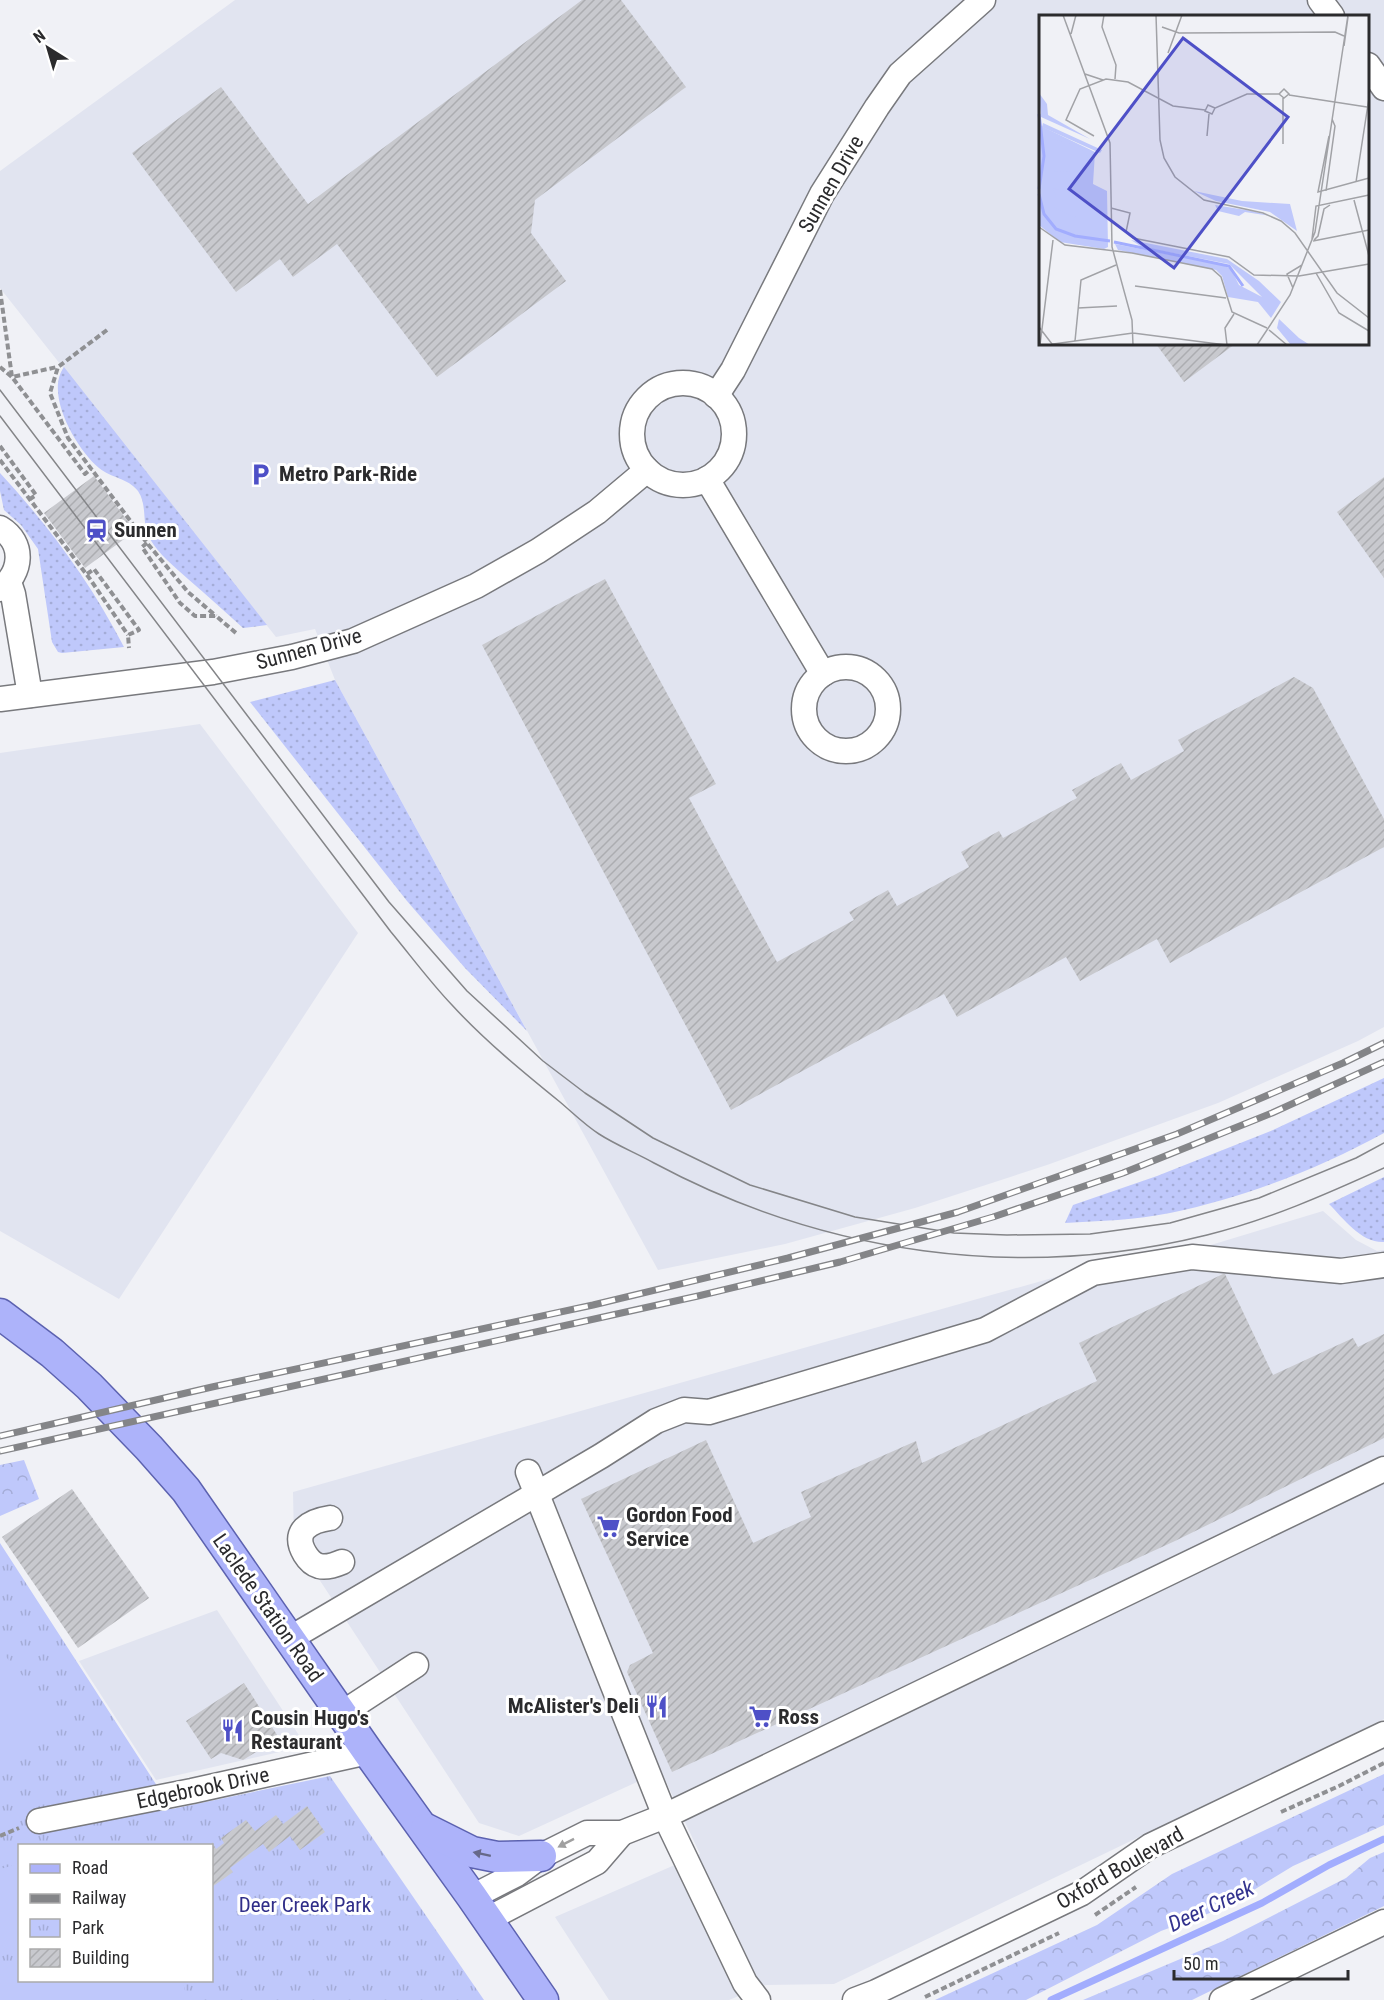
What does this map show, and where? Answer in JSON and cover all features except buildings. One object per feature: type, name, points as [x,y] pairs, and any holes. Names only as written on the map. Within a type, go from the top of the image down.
[{"type":"main road","name":"Laclede Station Road","points":[[0,1314],[52,1353],[89,1386],[186,1490],[543,2000]]},
{"type":"main road","points":[[422,1827],[472,1852],[497,1857],[540,1856]]},
{"type":"street","name":"Sunnen Drive","points":[[716,396],[733,370],[822,194],[877,106],[900,74],[983,0]]},
{"type":"street","points":[[1320,0],[1331,15]]},
{"type":"street","points":[[1369,66],[1384,87]]},
{"type":"street","points":[[681,383],[699,386],[716,396],[730,415],[734,439],[725,462],[707,479],[690,485],[671,484],[654,477],[634,451],[632,428],[635,416],[649,397],[658,390],[681,383]]},
{"type":"street","name":"Sunnen Drive","points":[[0,699],[213,672],[292,657],[353,641],[476,586],[538,551],[597,512],[647,470]]},
{"type":"street","points":[[707,479],[823,674]]},
{"type":"street","points":[[0,528],[13,540],[17,550],[18,562],[15,573],[4,586],[13,594],[30,695]]},
{"type":"street","points":[[289,1639],[532,1483],[601,1456],[656,1421],[684,1410],[709,1412],[985,1330],[1093,1273],[1192,1257],[1341,1271],[1384,1265]]},
{"type":"street","points":[[480,1908],[540,1856],[587,1833],[622,1833],[665,1816],[1384,1469]]},
{"type":"street","points":[[532,1483],[665,1816],[746,1983],[758,2000]]},
{"type":"street","points":[[330,1518],[317,1520],[306,1526],[300,1534],[299,1543],[311,1562],[320,1566],[332,1566],[342,1562]]},
{"type":"street","points":[[341,1714],[416,1665]]},
{"type":"street","name":"Oxford Boulevard","points":[[855,2000],[1082,1893],[1150,1846],[1384,1734]]},
{"type":"street","name":"Edgebrook Drive","points":[[39,1821],[192,1791],[368,1752]]},
{"type":"street","points":[[480,1908],[597,1862],[622,1833]]},
{"type":"street","points":[[1222,2000],[1384,1922]]},
{"type":"path","points":[[0,291],[12,377]]},
{"type":"path","points":[[12,377],[58,367],[107,330]]},
{"type":"path","points":[[0,367],[12,377],[85,474],[91,469]]},
{"type":"path","points":[[58,367],[50,393],[68,438],[147,543],[188,592],[236,633]]},
{"type":"path","points":[[0,446],[36,495],[30,500]]},
{"type":"path","points":[[0,460],[87,574],[128,635],[129,648]]},
{"type":"path","points":[[147,543],[142,547],[180,603],[195,616],[216,616]]},
{"type":"path","points":[[87,574],[94,569],[130,616],[139,630],[128,635]]},
{"type":"path","points":[[1275,1815],[1384,1763]]},
{"type":"path","points":[[1086,1920],[1120,1900],[1138,1885]]},
{"type":"path","points":[[919,2000],[1066,1929]]},
{"type":"shaded area","points":[[235,0],[1384,0],[1384,1027],[1358,1041],[1218,1103],[1047,1165],[915,1208],[785,1244],[658,1270],[335,680],[315,629],[276,637],[0,288],[0,171]]},
{"type":"shaded area","points":[[200,724],[358,933],[119,1299],[0,1231],[0,753]]},
{"type":"shaded area","points":[[1323,1211],[1356,1240],[1377,1251],[1384,1250],[1384,1719],[834,1984],[766,1985],[729,2000],[609,2000],[555,1917],[700,1854],[661,1771],[519,1836],[479,1823],[294,1541],[293,1492],[1084,1269],[1201,1248]]},
{"type":"shaded area","points":[[217,1610],[306,1746],[156,1780],[79,1661]]},
{"type":"green space","points":[[64,367],[267,625],[243,628],[158,550],[147,533],[143,503],[138,491],[129,483],[99,468],[90,460],[73,435],[60,406],[58,392],[59,378]]},
{"type":"green space","points":[[0,473],[68,556],[98,600],[124,647],[58,652],[52,642],[38,549],[21,525],[4,510],[0,491]]},
{"type":"green space","points":[[335,680],[527,1031],[465,968],[407,901],[250,702]]},
{"type":"green space","points":[[1384,1078],[1384,1133],[1333,1159],[1253,1191],[1198,1207],[1144,1217],[1065,1223],[1073,1205],[1157,1176],[1273,1130]]},
{"type":"green space","points":[[1384,1177],[1384,1242],[1368,1239],[1360,1234],[1329,1204]]},
{"type":"green space","points":[[24,1460],[39,1499],[0,1516],[0,1465]]},
{"type":"green space","name":"Deer Creek Park","points":[[0,1543],[172,1809],[330,1776],[484,2000],[0,2000]]},
{"type":"green space","points":[[0,1650],[56,1714],[0,1768]]},
{"type":"green space","points":[[1384,1774],[1384,1825],[1293,1866],[1226,1907],[1161,1931],[1026,2000],[935,2000],[1097,1925],[1172,1874]]},
{"type":"green space","points":[[1384,1852],[1384,1906],[1192,2000],[1083,2000],[1223,1941],[1346,1878],[1370,1858]]},
{"type":"green space","points":[[15,1865],[18,1877],[18,1952],[0,1956],[0,1869]]},
{"type":"green space","points":[[18,1964],[18,1982],[183,1982],[187,2000],[0,2000],[0,1970]]},
{"type":"waterway","name":"Deer Creek","points":[[1051,2000],[1262,1903],[1329,1865],[1384,1839]]},
{"type":"tram line","points":[[0,390],[389,902],[467,991],[543,1061],[585,1093],[653,1138],[750,1185],[855,1217],[954,1233],[1007,1235],[1090,1234],[1170,1223],[1259,1198],[1356,1158],[1384,1143]]},
{"type":"tram line","points":[[0,416],[391,932],[436,987],[464,1018],[504,1055],[589,1127],[612,1142],[719,1194],[786,1219],[854,1238],[923,1251],[994,1257],[1065,1256],[1136,1249],[1207,1235],[1275,1214],[1384,1168]]},
{"type":"railway","points":[[0,1436],[212,1387],[593,1305],[788,1258],[958,1212],[1177,1134],[1343,1063],[1384,1043]]},
{"type":"railway","points":[[0,1451],[698,1296],[840,1262],[993,1217],[1123,1173],[1272,1113],[1384,1062]]},
{"type":"place","name":"Metro Park-Ride","points":[[261,474]]},
{"type":"place","name":"Sunnen","points":[[96,530]]},
{"type":"place","name":"Gordon Food Service","points":[[608,1527]]},
{"type":"place","name":"McAlister's Deli","points":[[657,1706]]},
{"type":"place","name":"Ross","points":[[760,1717]]},
{"type":"place","name":"Cousin Hugo's Restaurant","points":[[233,1730]]}]
